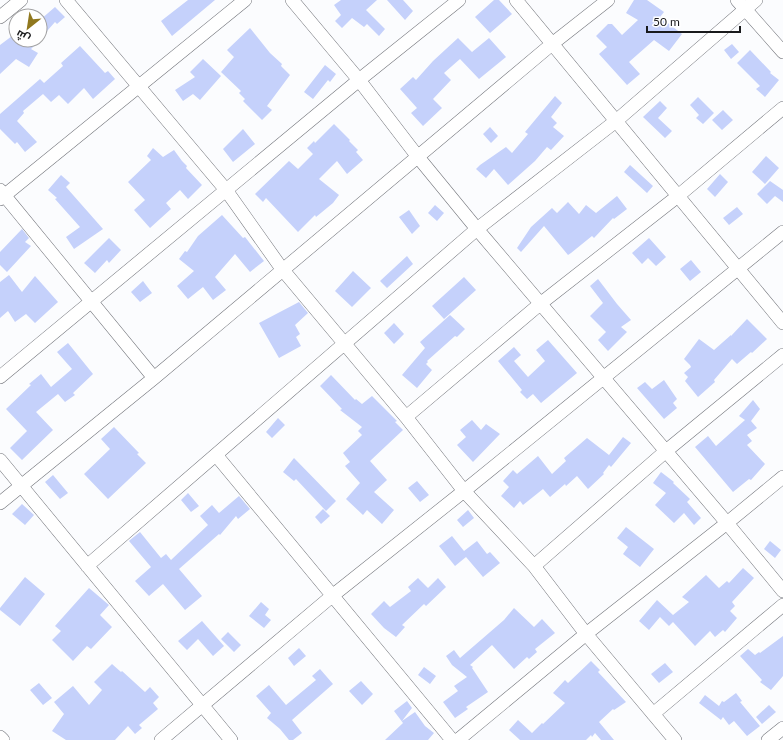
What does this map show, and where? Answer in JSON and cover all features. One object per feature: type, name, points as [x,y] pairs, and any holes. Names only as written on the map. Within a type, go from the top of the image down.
[{"type":"street","points":[[0,18],[21,0]]},
{"type":"street","points":[[66,0],[226,190],[282,269],[406,418],[464,491],[534,566],[586,634],[675,740]]},
{"type":"street","points":[[154,378],[1,194],[245,0]]},
{"type":"street","points":[[292,0],[359,80],[418,157],[477,229],[783,591]]},
{"type":"street","points":[[0,377],[359,80],[459,0]]},
{"type":"street","points":[[516,0],[783,323]]},
{"type":"street","points":[[0,503],[154,378],[282,269],[552,44],[608,0]]},
{"type":"street","points":[[87,566],[477,229],[616,121],[741,5],[756,0]]},
{"type":"street","points":[[741,5],[783,52]]},
{"type":"street","points":[[406,418],[540,304],[678,196],[783,108]]},
{"type":"street","points":[[161,740],[332,596],[783,232]]},
{"type":"street","points":[[534,566],[666,452],[783,355]]},
{"type":"street","points":[[216,455],[452,740]]},
{"type":"street","points":[[0,460],[231,740]]},
{"type":"street","points":[[458,740],[586,634],[783,477]]},
{"type":"street","points":[[653,714],[783,605]]},
{"type":"street","points":[[768,740],[783,728]]},
{"type":"building","points":[[188,0],[215,0],[172,36],[161,21]]},
{"type":"building","points":[[341,0],[377,0],[366,10],[385,29],[379,36],[367,24],[364,27],[352,18],[342,28],[335,21],[341,15],[334,5]]},
{"type":"building","points":[[387,0],[403,0],[413,11],[405,20]]},
{"type":"building","points":[[494,0],[499,0],[512,14],[490,33],[475,17]]},
{"type":"building","points":[[634,0],[647,0],[664,12],[660,17],[682,34],[669,51],[654,40],[629,62],[640,74],[627,85],[599,54],[607,47],[596,36],[608,24],[612,24],[622,35],[638,20],[626,13]]},
{"type":"building","points":[[55,7],[65,17],[57,24],[55,22],[48,30],[48,13]]},
{"type":"building","points":[[250,28],[290,75],[267,106],[272,110],[262,120],[243,101],[245,99],[239,93],[241,91],[221,72],[234,57],[227,50]]},
{"type":"building","points":[[458,38],[472,52],[489,38],[506,57],[479,79],[460,59],[444,73],[451,80],[433,99],[442,108],[423,126],[411,113],[417,108],[400,89],[413,77],[416,80],[433,61]]},
{"type":"building","points":[[8,39],[8,48],[32,48],[31,49],[38,53],[29,67],[16,59],[0,74],[0,45]]},
{"type":"building","points":[[732,44],[739,52],[731,59],[724,50]]},
{"type":"building","points":[[80,46],[105,73],[108,71],[115,79],[93,99],[84,88],[68,104],[59,95],[51,102],[43,94],[23,111],[24,113],[17,121],[37,142],[25,152],[17,142],[15,144],[0,129],[0,114],[40,79],[44,83],[63,66],[61,63]]},
{"type":"building","points":[[750,50],[771,72],[770,73],[779,80],[765,97],[756,89],[760,86],[737,63]]},
{"type":"building","points":[[203,59],[221,76],[200,100],[193,94],[183,101],[175,90],[195,77],[190,72]]},
{"type":"building","points":[[325,65],[336,74],[330,82],[328,80],[313,99],[304,92]]},
{"type":"building","points":[[555,96],[562,103],[551,117],[557,123],[553,127],[564,136],[551,150],[547,147],[535,161],[508,185],[494,169],[486,178],[476,169],[506,147],[512,153],[528,134],[525,132]]},
{"type":"building","points":[[698,97],[714,113],[703,124],[696,118],[699,115],[690,105]]},
{"type":"building","points":[[660,101],[667,108],[658,118],[672,131],[665,138],[643,117]]},
{"type":"building","points":[[723,110],[733,120],[722,130],[712,120]]},
{"type":"building","points":[[334,124],[350,140],[349,141],[358,150],[356,152],[363,160],[347,174],[337,161],[319,179],[339,195],[333,203],[316,217],[315,215],[298,232],[266,198],[263,202],[255,194],[289,161],[298,169],[313,154],[307,148],[314,141],[315,143]]},
{"type":"building","points":[[490,127],[498,136],[491,143],[483,134]]},
{"type":"building","points":[[243,129],[255,144],[233,162],[223,149]]},
{"type":"building","points":[[153,148],[163,157],[174,150],[187,166],[186,168],[202,185],[188,199],[180,190],[166,203],[171,209],[150,228],[134,210],[145,200],[128,182],[151,160],[147,156]]},
{"type":"building","points":[[766,156],[779,168],[765,184],[752,172]]},
{"type":"building","points":[[630,165],[653,186],[647,193],[624,172]]},
{"type":"building","points":[[720,174],[728,182],[715,197],[707,189]]},
{"type":"building","points":[[61,175],[70,183],[66,187],[103,229],[74,249],[66,237],[80,227],[55,199],[57,198],[48,190]]},
{"type":"building","points":[[770,181],[783,190],[783,202],[775,196],[767,204],[757,194]]},
{"type":"building","points":[[617,196],[627,209],[614,219],[613,218],[594,238],[592,236],[568,255],[544,226],[521,252],[517,248],[531,227],[552,208],[557,213],[568,202],[579,214],[586,205],[596,213]]},
{"type":"building","points":[[435,205],[444,213],[437,221],[428,213]]},
{"type":"building","points":[[737,207],[743,214],[729,225],[723,218]]},
{"type":"building","points":[[409,210],[420,226],[412,234],[399,217]]},
{"type":"building","points":[[222,215],[243,238],[245,237],[264,261],[250,272],[235,254],[215,277],[226,290],[213,300],[203,287],[188,299],[177,286],[194,271],[179,259],[185,251],[187,252],[198,236]]},
{"type":"building","points":[[22,229],[29,238],[25,242],[31,246],[7,272],[0,265],[0,252]]},
{"type":"building","points":[[109,238],[121,250],[109,263],[107,260],[95,273],[84,263]]},
{"type":"building","points":[[649,238],[666,257],[656,266],[648,258],[642,264],[632,253]]},
{"type":"building","points":[[407,256],[413,264],[387,288],[380,281]]},
{"type":"building","points":[[691,260],[701,272],[690,281],[680,269]]},
{"type":"building","points":[[353,271],[371,288],[352,307],[335,291]]},
{"type":"building","points":[[9,275],[22,292],[35,276],[58,302],[35,323],[26,314],[15,322],[8,311],[0,318],[0,282]]},
{"type":"building","points":[[464,277],[476,290],[444,319],[432,306]]},
{"type":"building","points":[[598,279],[631,320],[621,327],[627,332],[608,351],[598,340],[606,332],[590,316],[603,303],[590,286]]},
{"type":"building","points":[[143,281],[152,293],[140,302],[131,292]]},
{"type":"building","points":[[299,302],[308,313],[295,325],[300,334],[296,337],[301,346],[279,358],[259,323]]},
{"type":"building","points":[[450,315],[465,329],[427,361],[428,362],[426,364],[432,370],[417,388],[402,375],[425,348],[420,342]]},
{"type":"building","points":[[747,319],[767,339],[737,364],[732,359],[714,380],[715,382],[698,397],[685,381],[688,377],[684,373],[691,367],[684,359],[699,339],[714,350],[731,336]]},
{"type":"building","points":[[394,323],[404,334],[394,344],[384,333]]},
{"type":"building","points":[[548,340],[577,373],[541,403],[533,394],[527,399],[520,392],[522,390],[498,361],[514,347],[521,355],[514,361],[528,377],[545,361],[536,350]]},
{"type":"building","points":[[68,343],[93,374],[73,393],[75,395],[65,402],[58,394],[36,412],[53,430],[22,460],[10,448],[27,431],[6,409],[31,385],[29,384],[41,374],[51,387],[72,369],[57,352]]},
{"type":"building","points":[[331,375],[355,400],[356,399],[362,404],[372,396],[397,421],[395,422],[403,430],[370,461],[387,480],[374,492],[394,510],[382,524],[367,510],[363,515],[346,499],[360,483],[345,466],[350,462],[343,453],[362,435],[358,431],[362,427],[340,410],[342,409],[320,386]]},
{"type":"building","points":[[664,380],[677,399],[673,403],[677,408],[664,419],[637,388],[645,382],[652,389]]},
{"type":"building","points":[[753,400],[760,409],[751,421],[757,428],[747,435],[752,441],[747,445],[765,464],[751,480],[749,479],[733,492],[695,447],[708,436],[716,446],[745,420],[739,416]]},
{"type":"building","points":[[278,418],[285,425],[272,438],[266,432]]},
{"type":"building","points":[[472,420],[481,430],[486,424],[500,434],[473,462],[457,445],[466,437],[460,430]]},
{"type":"building","points":[[114,427],[139,453],[137,454],[146,463],[108,499],[84,474],[110,449],[101,439]]},
{"type":"building","points":[[623,437],[631,443],[611,467],[609,465],[603,473],[604,474],[588,489],[577,476],[550,497],[543,489],[523,505],[520,501],[514,508],[501,496],[509,487],[503,481],[513,470],[517,474],[538,456],[552,474],[566,461],[564,458],[587,438],[609,455]]},
{"type":"building","points":[[294,458],[336,501],[326,511],[296,479],[294,481],[283,472]]},
{"type":"building","points":[[661,472],[674,482],[673,483],[690,499],[687,502],[701,518],[694,525],[684,513],[674,523],[655,505],[666,493],[653,483]]},
{"type":"building","points":[[53,475],[68,493],[60,499],[45,482]]},
{"type":"building","points":[[417,481],[429,495],[420,502],[408,488]]},
{"type":"building","points":[[188,493],[199,506],[191,512],[181,500]]},
{"type":"building","points":[[239,496],[250,509],[238,519],[236,516],[220,535],[219,534],[179,569],[202,596],[185,610],[163,584],[149,596],[135,581],[151,567],[129,541],[140,532],[161,558],[166,554],[171,560],[208,525],[200,516],[212,505],[219,513]]},
{"type":"building","points":[[22,504],[34,515],[25,525],[12,514]]},
{"type":"building","points":[[323,509],[330,516],[321,524],[315,517]]},
{"type":"building","points":[[468,510],[474,518],[463,527],[457,520]]},
{"type":"building","points":[[626,527],[654,549],[640,567],[623,554],[628,547],[617,538]]},
{"type":"building","points":[[452,536],[464,551],[477,541],[487,554],[490,552],[500,563],[483,577],[466,557],[455,566],[439,546]]},
{"type":"building","points":[[770,541],[781,550],[775,558],[764,549]]},
{"type":"building","points":[[743,568],[754,578],[732,602],[735,606],[730,611],[737,618],[725,632],[723,630],[715,637],[710,631],[695,646],[673,622],[669,626],[660,617],[649,630],[639,621],[657,600],[673,615],[689,602],[682,597],[706,575],[719,588],[727,581],[729,583]]},
{"type":"building","points":[[25,577],[45,594],[20,626],[0,610],[0,608]]},
{"type":"building","points":[[418,578],[428,588],[438,578],[446,587],[426,606],[424,604],[402,625],[405,627],[396,637],[384,628],[371,614],[384,601],[390,607],[411,591],[408,587]]},
{"type":"building","points":[[89,588],[109,605],[100,615],[112,627],[91,649],[87,646],[73,661],[52,640],[61,631],[55,626]]},
{"type":"building","points":[[261,602],[269,609],[265,615],[271,620],[264,628],[249,616]]},
{"type":"building","points":[[514,608],[534,627],[542,619],[555,633],[535,649],[537,652],[529,659],[527,657],[514,669],[492,645],[470,665],[473,667],[472,668],[488,692],[466,707],[468,709],[455,718],[443,702],[458,691],[454,686],[467,677],[452,665],[446,656],[454,650],[460,658],[504,620]]},
{"type":"building","points":[[202,621],[224,646],[213,656],[198,639],[187,650],[178,641]]},
{"type":"building","points":[[228,632],[241,645],[234,652],[221,639]]},
{"type":"building","points":[[783,636],[783,676],[771,690],[760,682],[762,680],[740,656],[748,649],[755,655],[759,652],[760,653]]},
{"type":"building","points":[[299,648],[306,656],[294,666],[288,658]]},
{"type":"building","points":[[591,661],[600,670],[598,672],[626,702],[614,710],[613,709],[599,722],[614,740],[601,740],[595,733],[592,737],[591,735],[586,740],[520,740],[509,730],[518,720],[532,733],[542,723],[543,724],[565,703],[553,693],[565,680],[568,683]]},
{"type":"building","points":[[665,663],[673,672],[659,683],[651,674]]},
{"type":"building","points":[[112,664],[145,692],[150,687],[159,697],[153,703],[158,709],[139,725],[142,728],[135,734],[128,726],[115,740],[66,740],[52,731],[64,714],[54,702],[73,686],[89,705],[102,690],[94,682]]},
{"type":"building","points":[[424,667],[436,676],[430,684],[418,675]]},
{"type":"building","points":[[320,669],[333,684],[292,720],[302,733],[293,740],[289,740],[280,729],[267,718],[271,713],[256,696],[269,685],[286,705],[316,680],[312,676]]},
{"type":"building","points":[[361,681],[373,694],[362,705],[349,691]]},
{"type":"building","points":[[39,683],[52,698],[43,705],[30,690]]},
{"type":"building","points":[[736,693],[742,701],[740,702],[760,726],[747,736],[734,721],[729,725],[723,717],[721,720],[699,703],[705,695],[719,706],[722,701],[724,702]]},
{"type":"building","points":[[407,701],[412,708],[402,721],[415,712],[425,726],[434,733],[428,740],[385,740],[403,723],[394,711]]},
{"type":"building","points":[[769,705],[776,712],[762,724],[756,717]]}]
